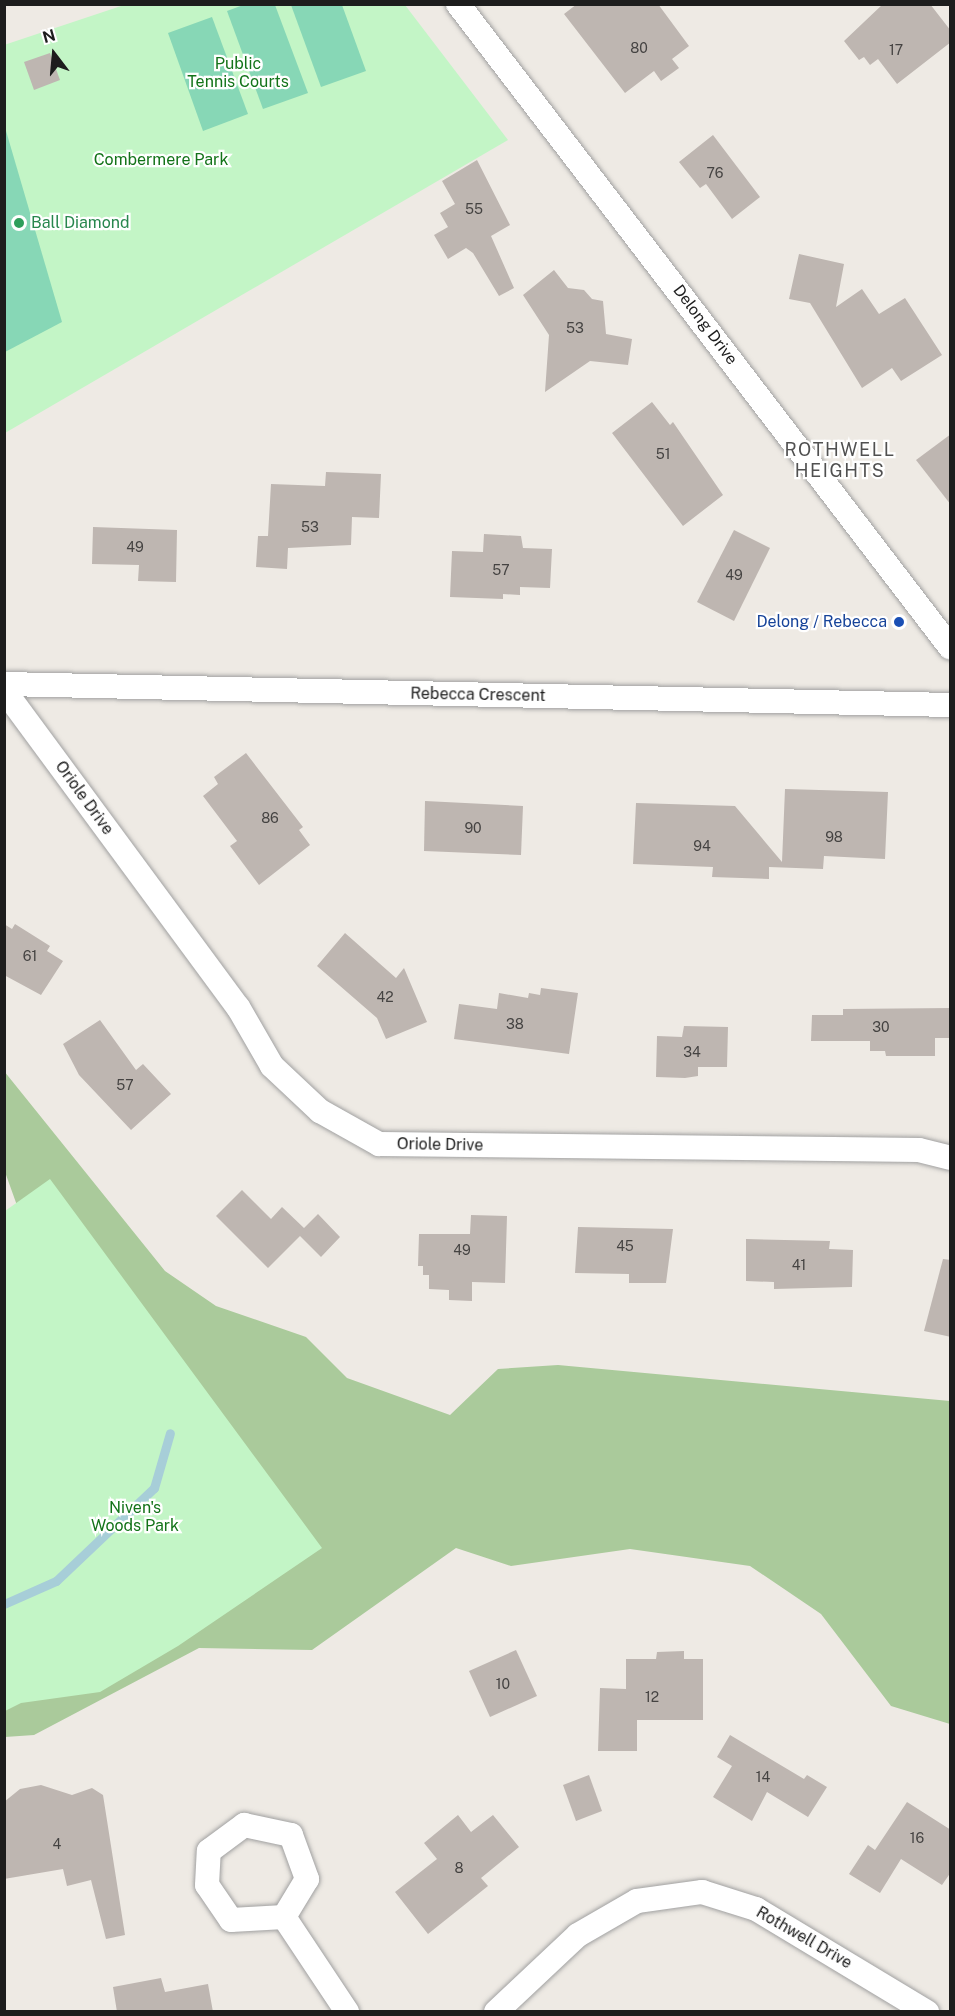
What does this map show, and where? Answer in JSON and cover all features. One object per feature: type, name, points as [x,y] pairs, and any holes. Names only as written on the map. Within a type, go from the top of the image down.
[{"type":"street","name":"Delong Drive","points":[[458,4],[951,647]]},
{"type":"street","name":"Rebecca Crescent","points":[[4,684],[951,705]]},
{"type":"street","name":"Oriole Drive","points":[[4,690],[238,1007],[272,1066],[320,1111],[379,1144],[918,1150],[951,1158]]},
{"type":"street","points":[[244,1825],[291,1835],[307,1879],[284,1917],[231,1920],[207,1885],[209,1851],[244,1825]]},
{"type":"street","name":"Rothwell Drive","points":[[496,2012],[579,1935],[637,1901],[702,1892],[756,1909],[927,2012]]},
{"type":"street","points":[[284,1917],[347,2012]]},
{"type":"green space","points":[[246,4],[275,5],[308,93],[263,109],[227,11]]},
{"type":"green space","name":"Combermere Park","points":[[124,5],[405,5],[508,140],[5,433],[4,45]]},
{"type":"green space","points":[[291,5],[342,5],[366,71],[321,87]]},
{"type":"green space","points":[[212,17],[248,114],[203,131],[168,33]]},
{"type":"green space","name":"Ball Diamond","points":[[4,124],[62,322],[5,352],[4,352]]},
{"type":"green space","points":[[4,1071],[165,1271],[216,1306],[306,1337],[347,1378],[450,1415],[498,1369],[558,1365],[950,1401],[950,1724],[891,1706],[821,1614],[750,1566],[630,1549],[511,1566],[456,1548],[312,1650],[199,1648],[34,1735],[5,1737],[4,1232],[19,1211],[5,1172]]},
{"type":"green space","name":"Niven's Woods Park","points":[[50,1179],[322,1548],[178,1646],[100,1692],[21,1703],[5,1711],[5,1211]]},
{"type":"building","points":[[577,4],[658,4],[689,46],[672,59],[679,68],[661,81],[654,71],[625,93],[564,14]]},
{"type":"building","points":[[883,4],[930,4],[951,31],[951,42],[897,84],[878,59],[870,65],[864,57],[859,60],[844,41]]},
{"type":"building","points":[[50,53],[60,80],[34,90],[24,62]]},
{"type":"building","points":[[713,135],[760,197],[732,219],[706,184],[700,188],[679,162]]},
{"type":"building","points":[[477,160],[510,225],[491,236],[514,288],[499,296],[473,253],[466,248],[448,259],[434,235],[448,227],[440,213],[455,204],[442,181]]},
{"type":"building","points":[[799,254],[844,264],[836,307],[862,289],[879,314],[905,298],[942,355],[901,381],[892,368],[862,388],[810,303],[789,299]]},
{"type":"building","points":[[554,270],[568,288],[584,290],[592,299],[603,301],[606,334],[632,339],[628,365],[590,361],[545,392],[549,335],[523,295]]},
{"type":"building","points":[[652,402],[670,425],[673,422],[723,495],[683,526],[612,433]]},
{"type":"building","points":[[951,434],[951,505],[916,460]]},
{"type":"building","points":[[326,472],[381,474],[379,518],[352,517],[351,545],[288,548],[287,569],[256,567],[258,536],[268,536],[271,484],[325,486]]},
{"type":"building","points":[[93,527],[177,530],[176,582],[138,581],[139,565],[92,564]]},
{"type":"building","points":[[734,530],[770,548],[734,621],[697,602]]},
{"type":"building","points":[[484,534],[521,536],[523,548],[552,549],[550,588],[520,587],[520,595],[503,594],[503,599],[450,597],[452,551],[483,552]]},
{"type":"building","points":[[246,753],[303,827],[299,830],[310,845],[259,885],[230,846],[237,841],[203,796],[218,784],[214,777]]},
{"type":"building","points":[[785,789],[888,792],[885,859],[824,856],[823,869],[769,867],[769,879],[712,877],[713,867],[633,864],[636,803],[735,806],[782,862]]},
{"type":"building","points":[[425,801],[523,806],[521,855],[424,851]]},
{"type":"building","points":[[4,924],[12,929],[15,924],[50,946],[47,951],[63,961],[41,995],[4,975]]},
{"type":"building","points":[[345,933],[396,978],[404,968],[427,1022],[386,1039],[377,1018],[317,966]]},
{"type":"building","points":[[541,988],[578,993],[569,1054],[454,1039],[459,1004],[497,1009],[499,993],[528,998],[529,993],[540,995]]},
{"type":"building","points":[[951,1008],[951,1038],[935,1038],[935,1056],[886,1056],[885,1051],[870,1051],[870,1041],[811,1041],[812,1015],[843,1015],[843,1009]]},
{"type":"building","points":[[100,1020],[136,1070],[143,1064],[171,1094],[131,1130],[79,1075],[63,1044]]},
{"type":"building","points":[[684,1026],[728,1027],[727,1067],[698,1067],[698,1076],[685,1078],[656,1077],[657,1036],[682,1037]]},
{"type":"building","points":[[242,1190],[271,1219],[282,1207],[304,1228],[318,1214],[340,1237],[321,1257],[300,1236],[268,1268],[216,1216]]},
{"type":"building","points":[[471,1215],[507,1216],[505,1283],[472,1282],[472,1301],[449,1300],[449,1290],[429,1289],[429,1275],[423,1275],[423,1266],[418,1266],[419,1234],[470,1234]]},
{"type":"building","points":[[578,1227],[673,1229],[666,1283],[629,1283],[629,1274],[575,1273]]},
{"type":"building","points":[[746,1239],[830,1241],[829,1249],[853,1250],[852,1287],[774,1289],[774,1282],[746,1281]]},
{"type":"building","points":[[943,1259],[951,1260],[951,1337],[924,1331]]},
{"type":"building","points":[[516,1650],[537,1696],[490,1717],[469,1671]]},
{"type":"building","points":[[684,1651],[684,1659],[703,1659],[703,1720],[637,1720],[637,1751],[598,1751],[600,1688],[626,1689],[626,1659],[656,1659],[657,1652]]},
{"type":"building","points":[[730,1735],[804,1779],[807,1775],[827,1787],[808,1817],[767,1792],[752,1821],[713,1797],[732,1766],[717,1757]]},
{"type":"building","points":[[589,1775],[602,1811],[576,1821],[563,1785]]},
{"type":"building","points":[[41,1785],[72,1795],[92,1788],[103,1795],[125,1935],[106,1939],[91,1880],[67,1886],[63,1869],[4,1879],[4,1802],[20,1789]]},
{"type":"building","points":[[907,1802],[951,1830],[951,1872],[942,1885],[901,1859],[880,1893],[849,1874],[868,1845],[875,1850]]},
{"type":"building","points":[[458,1815],[471,1832],[493,1815],[519,1847],[481,1878],[488,1886],[428,1934],[395,1892],[437,1859],[424,1843]]},
{"type":"building","points":[[161,1978],[165,1992],[208,1984],[213,2012],[117,2012],[113,1987]]},
{"type":"waterway","points":[[4,1604],[56,1581],[154,1488],[170,1433]]},
{"type":"place","name":"Ball Diamond","points":[[19,223]]},
{"type":"place","name":"Delong / Rebecca","points":[[899,622]]},
{"type":"district","name":"ROTHWELL HEIGHTS","points":[[840,461]]},
{"type":"park label","name":"Public Tennis Courts","points":[[238,73]]}]
